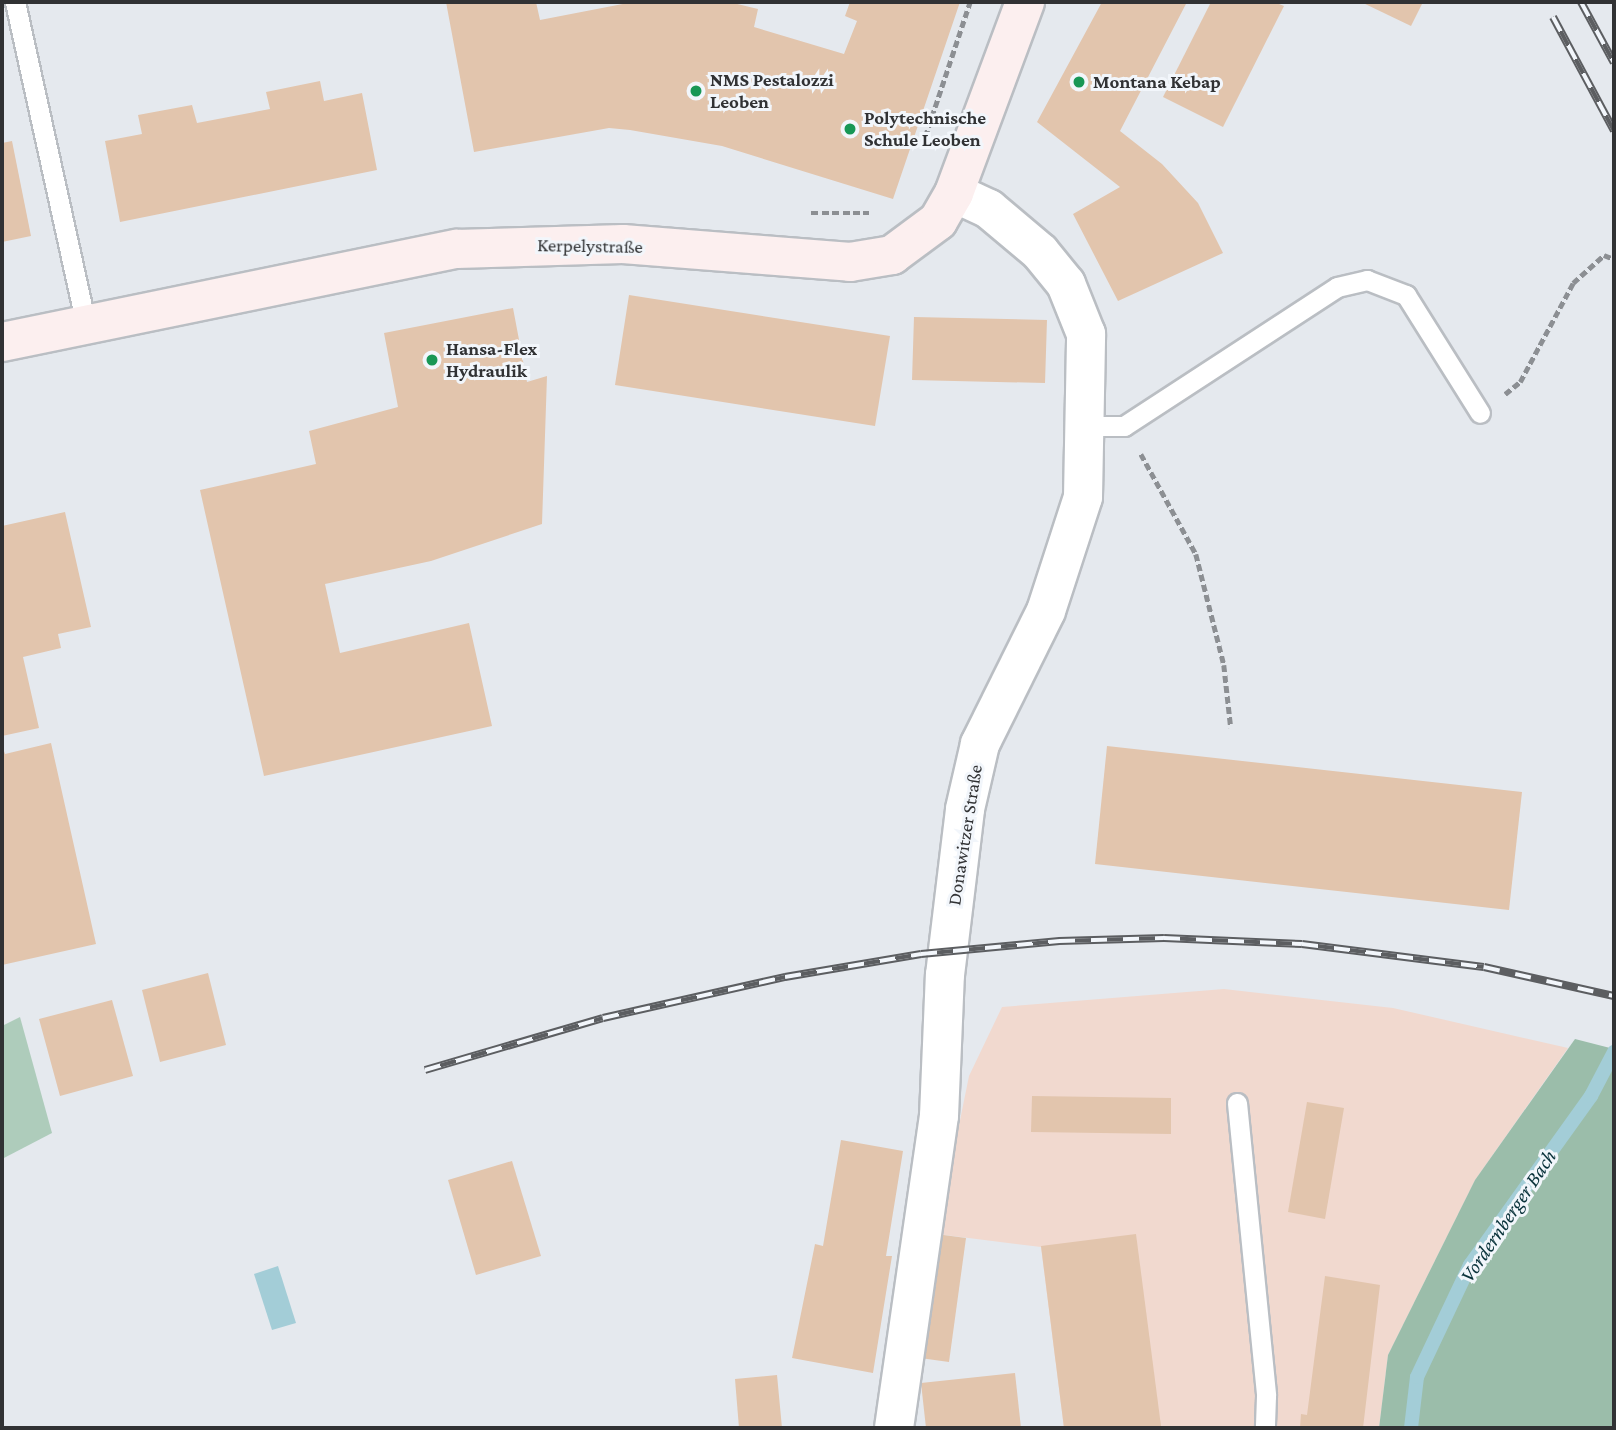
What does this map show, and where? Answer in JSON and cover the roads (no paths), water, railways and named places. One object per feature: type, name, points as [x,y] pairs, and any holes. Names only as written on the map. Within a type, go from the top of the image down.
[{"type":"main road","name":"Kerpelystraße","points":[[2,342],[457,249],[623,244],[850,262],[892,255],[919,238],[938,221],[954,193],[1025,2]]},
{"type":"street","name":"Donawitzer Straße","points":[[894,1428],[939,1116],[945,975],[965,809],[980,744],[1046,611],[1083,497],[1086,334],[1066,284],[1040,252],[989,209],[954,193]]},
{"type":"lane","points":[[15,2],[86,324]]},
{"type":"lane","points":[[1084,426],[1124,426],[1337,287],[1367,280],[1406,295],[1480,413]]},
{"type":"lane","points":[[1237,1103],[1266,1396],[1265,1428]]},
{"type":"water","points":[[278,1266],[296,1323],[272,1330],[254,1274]]},
{"type":"waterway","name":"Vordernberger Bach","points":[[1411,1428],[1417,1377],[1470,1265],[1591,1096],[1614,1052]]},
{"type":"railway","points":[[1581,2],[1614,63]]},
{"type":"railway","points":[[1553,17],[1614,131]]},
{"type":"railway","points":[[425,1070],[603,1018],[785,977],[921,954],[1059,941],[1164,938],[1302,944],[1484,967],[1614,996]]},
{"type":"place","name":"Montana Kebap","points":[[1079,82]]},
{"type":"place","name":"NMS Pestalozzi Leoben","points":[[696,91]]},
{"type":"place","name":"Polytechnische Schule Leoben","points":[[850,129]]},
{"type":"place","name":"Hansa-Flex Hydraulik","points":[[432,360]]}]
